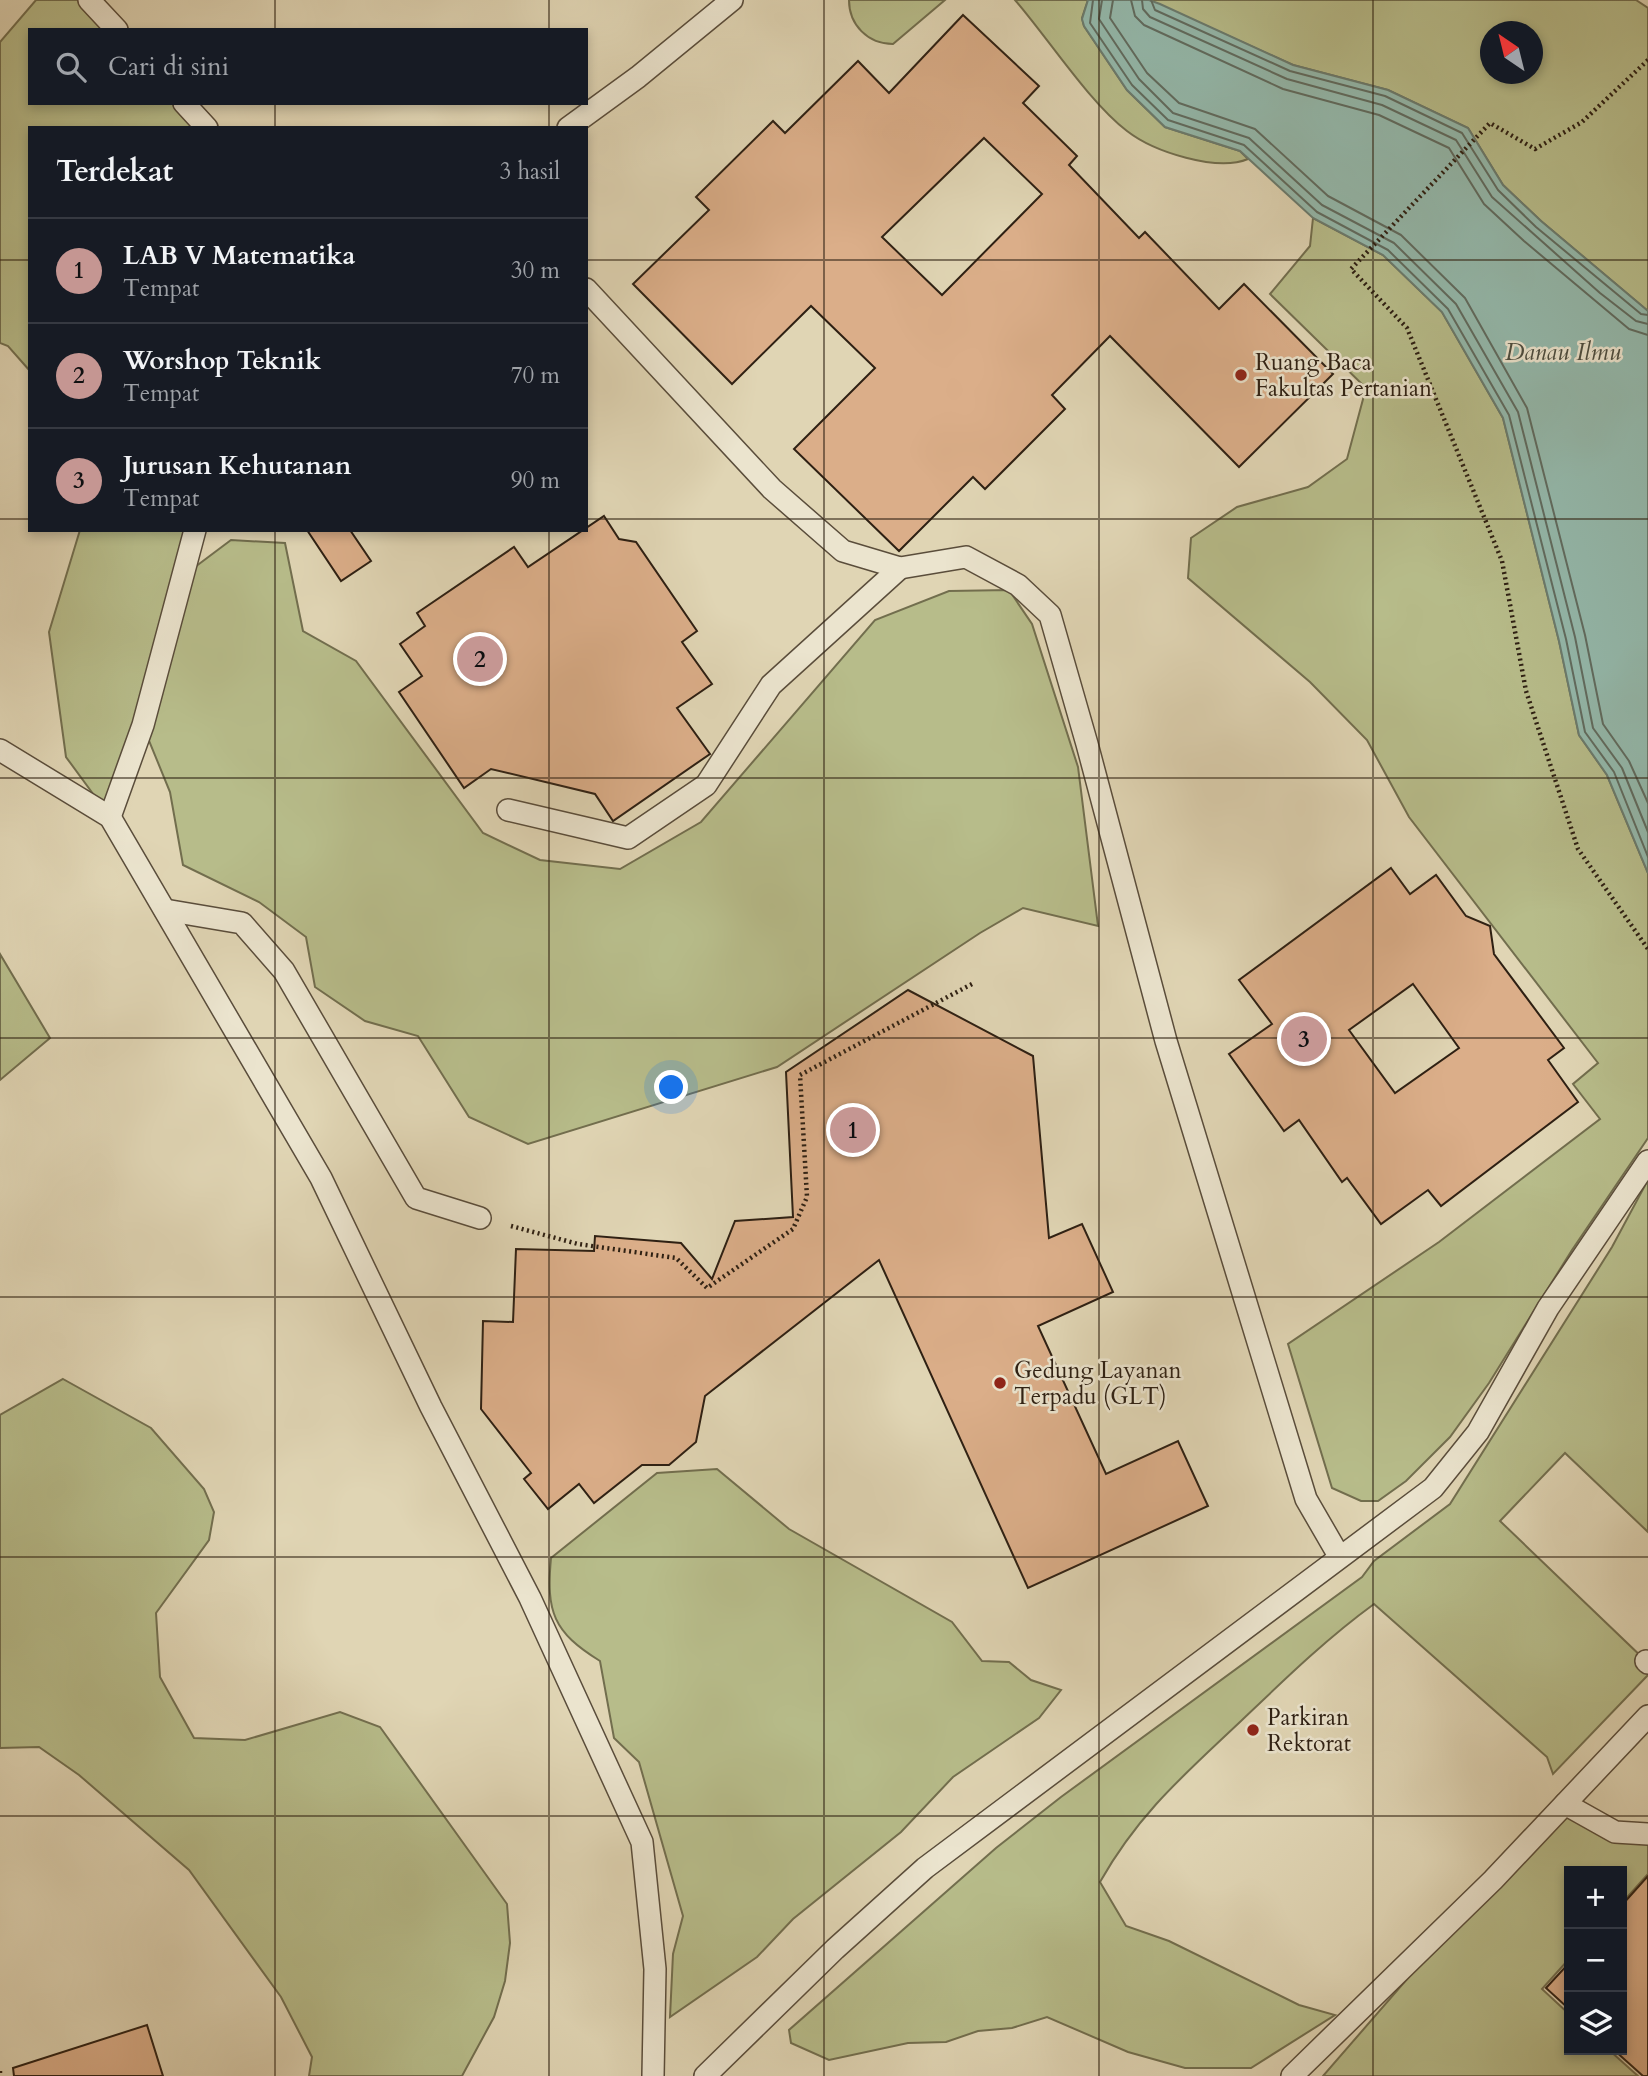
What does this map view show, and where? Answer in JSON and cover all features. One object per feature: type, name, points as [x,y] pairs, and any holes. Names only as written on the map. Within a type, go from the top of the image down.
[{"type":"lane","points":[[89,0],[115,28]]},
{"type":"lane","points":[[571,126],[638,77],[732,0]]},
{"type":"lane","points":[[186,105],[205,126]]},
{"type":"lane","points":[[588,291],[772,489],[843,551],[900,568],[966,557],[1018,585],[1049,615],[1087,744],[1166,1041],[1306,1499],[1339,1556]]},
{"type":"lane","points":[[110,817],[142,724],[194,532]]},
{"type":"lane","points":[[508,810],[628,838],[706,785],[771,685],[900,568]]},
{"type":"lane","points":[[0,750],[110,817],[321,1178],[431,1407],[530,1598],[642,1842],[655,1969],[653,2076]]},
{"type":"lane","points":[[165,910],[242,923],[284,971],[416,1198],[480,1218]]},
{"type":"lane","points":[[705,2076],[835,1949],[925,1868],[1339,1556],[1358,1547],[1433,1488],[1478,1432],[1548,1308],[1648,1161]]},
{"type":"lane","points":[[1292,2076],[1493,1880],[1648,1716]]},
{"type":"lane","points":[[1565,1804],[1615,1832],[1648,1834]]},
{"type":"path","points":[[1648,60],[1582,122],[1535,149],[1490,123],[1350,269],[1407,328],[1503,561],[1526,691],[1578,849],[1648,948]]},
{"type":"path","points":[[480,1218],[578,1244],[676,1258],[707,1288],[793,1229],[807,1197],[800,1075],[972,984]]},
{"type":"green space","points":[[36,0],[89,0],[115,28],[28,28],[28,105],[186,105],[205,126],[28,126],[28,369],[8,346],[0,343],[0,42]]},
{"type":"green space","points":[[849,0],[945,0],[893,44],[868,37],[856,25]]},
{"type":"green space","points":[[1015,0],[1088,0],[1082,18],[1084,26],[1127,90],[1165,127],[1240,151],[1248,159],[1220,163],[1186,158],[1153,146],[1127,131],[1098,104]]},
{"type":"green space","points":[[1149,0],[1636,0],[1648,8],[1648,311],[1541,221],[1503,185],[1468,128],[1388,90],[1293,65]]},
{"type":"green space","points":[[1313,218],[1383,255],[1442,312],[1503,418],[1559,641],[1579,735],[1607,775],[1648,873],[1648,1138],[1572,1250],[1489,1383],[1450,1437],[1406,1481],[1378,1501],[1361,1501],[1332,1488],[1288,1344],[1439,1242],[1600,1119],[1573,1084],[1598,1063],[1409,817],[1367,740],[1310,682],[1188,578],[1191,538],[1237,507],[1308,487],[1347,459],[1366,388],[1270,294],[1310,246]]},
{"type":"green space","points":[[79,532],[194,532],[183,576],[231,540],[285,543],[303,631],[356,661],[483,833],[540,860],[620,869],[701,822],[875,620],[949,591],[1009,590],[1032,624],[1078,767],[1098,926],[1023,908],[980,933],[777,1067],[528,1144],[469,1117],[418,1036],[365,1021],[315,987],[306,937],[259,902],[183,865],[170,792],[143,726],[110,817],[66,757],[49,632]]},
{"type":"green space","points":[[0,954],[50,1038],[0,1080]]},
{"type":"green space","points":[[1648,1180],[1648,1532],[1565,1453],[1500,1521],[1646,1661],[1648,1659],[1648,1675],[1553,1774],[1547,1757],[1374,1604],[1306,1660],[1182,1777],[1130,1835],[1100,1882],[1126,1926],[1169,1941],[1299,2005],[1335,2015],[1251,2068],[1185,2068],[1128,2052],[1047,2017],[1012,2028],[978,2031],[946,2042],[908,2043],[829,2060],[791,2043],[789,2030],[996,1848],[1061,1797],[1362,1577],[1374,1561],[1450,1504],[1612,1247]]},
{"type":"green space","points":[[63,1379],[151,1428],[204,1489],[214,1512],[209,1540],[156,1613],[160,1677],[194,1738],[245,1740],[340,1712],[380,1727],[507,1904],[510,1943],[505,1981],[494,2017],[462,2076],[309,2076],[312,2057],[281,1997],[189,1870],[79,1775],[39,1747],[0,1748],[0,1415]]},
{"type":"green space","points":[[717,1469],[789,1529],[952,1622],[982,1661],[1009,1662],[1031,1680],[1061,1690],[1039,1718],[953,1777],[901,1832],[793,1919],[757,1957],[670,2017],[673,1954],[683,1916],[639,1762],[614,1738],[600,1661],[572,1640],[556,1619],[550,1593],[551,1558],[657,1473]]},
{"type":"green space","points":[[1565,1804],[1648,1834],[1648,1874],[1627,1897],[1627,1866],[1564,1866],[1564,1965],[1542,1989],[1564,2009],[1564,2055],[1615,2055],[1638,2076],[1323,2076],[1493,1880]]},
{"type":"water","name":"Danau Ilmu","points":[[1088,0],[1149,0],[1293,65],[1388,90],[1468,128],[1503,185],[1541,221],[1648,311],[1648,873],[1607,775],[1579,735],[1559,641],[1503,418],[1442,312],[1383,255],[1313,218],[1240,151],[1165,127],[1127,90],[1084,26],[1082,19]]},
{"type":"building","points":[[963,15],[1039,86],[1023,103],[1077,156],[1069,165],[1139,238],[1145,232],[1219,309],[1244,284],[1333,374],[1239,467],[1110,336],[1052,395],[1065,409],[985,489],[973,477],[899,551],[794,449],[875,368],[811,306],[732,384],[633,284],[709,210],[696,197],[773,121],[785,133],[858,61],[889,93]],"holes":[[[984,138],[1042,194],[942,295],[882,237]]]},
{"type":"building","points":[[604,516],[619,539],[636,542],[697,631],[682,642],[712,684],[677,708],[710,754],[613,821],[595,794],[491,769],[464,788],[399,692],[422,676],[400,644],[425,626],[417,613],[514,547],[528,567],[580,532],[588,532],[588,527]]},
{"type":"building","points":[[308,532],[351,532],[371,561],[341,581]]},
{"type":"building","points":[[1391,868],[1410,894],[1436,875],[1466,916],[1490,926],[1494,954],[1564,1048],[1548,1060],[1578,1102],[1441,1206],[1428,1190],[1381,1224],[1347,1178],[1342,1182],[1299,1120],[1284,1131],[1229,1054],[1272,1024],[1239,980]],"holes":[[[1413,984],[1459,1048],[1395,1093],[1349,1030]]]},
{"type":"building","points":[[908,990],[1033,1056],[1049,1238],[1082,1224],[1113,1292],[1038,1326],[1106,1474],[1178,1441],[1208,1506],[1028,1588],[879,1260],[705,1396],[696,1442],[669,1465],[642,1465],[594,1503],[579,1484],[548,1509],[524,1479],[531,1473],[481,1409],[483,1321],[513,1322],[516,1249],[594,1251],[595,1236],[681,1243],[712,1279],[735,1221],[793,1217],[786,1072]]},
{"type":"building","points":[[1648,1876],[1648,2076],[1643,2076],[1620,2055],[1627,2055],[1627,1899]]},
{"type":"building","points":[[1564,1968],[1564,2004],[1546,1988]]},
{"type":"building","points":[[147,2025],[163,2076],[14,2076],[13,2068]]},
{"type":"place","name":"Ruang Baca Fakultas Pertanian","points":[[1241,375]]},
{"type":"place","name":"Worshop Teknik","points":[[480,659]]},
{"type":"place","name":"Jurusan Kehutanan","points":[[1304,1039]]},
{"type":"place","name":"LAB V Matematika","points":[[853,1130]]},
{"type":"place","name":"Gedung Layanan Terpadu (GLT)","points":[[1000,1383]]},
{"type":"place","name":"Parkiran Rektorat","points":[[1253,1730]]}]
